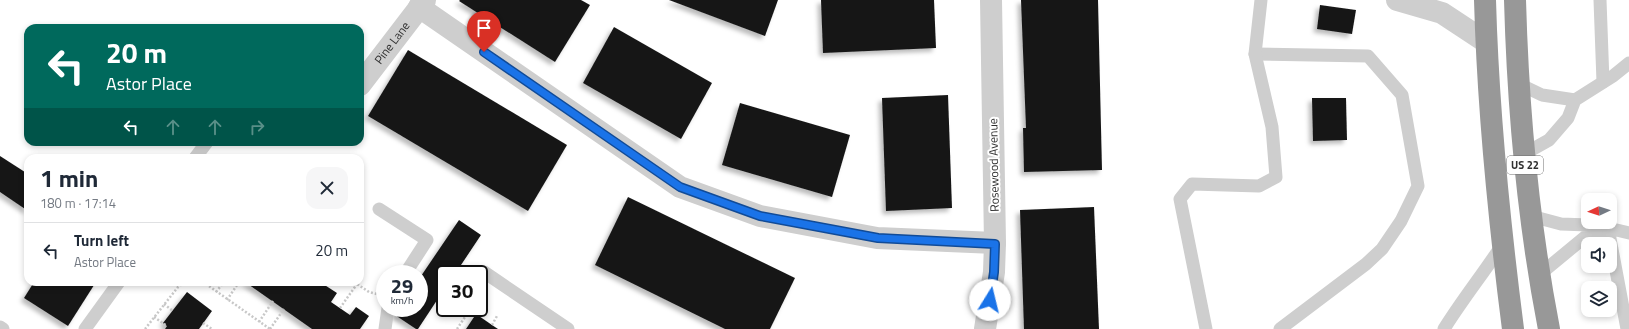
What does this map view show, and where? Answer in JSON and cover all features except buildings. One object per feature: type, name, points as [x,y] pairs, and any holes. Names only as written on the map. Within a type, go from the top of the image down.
[{"type":"highway","name":"US 22","points":[[1485,0],[1486,42],[1494,169],[1513,329]]},
{"type":"highway","name":"US 22","points":[[1515,0],[1524,154],[1539,275],[1549,329]]},
{"type":"street","name":"Rosewood Avenue","points":[[985,329],[994,272],[995,244],[991,0]]},
{"type":"street","points":[[1397,0],[1442,13],[1486,42]]},
{"type":"street","points":[[422,4],[680,187],[760,216],[878,238],[995,244]]},
{"type":"street","name":"Pine Lane","points":[[364,80],[422,4]]},
{"type":"lane","points":[[1206,329],[1180,199],[1192,184],[1259,186],[1276,177],[1272,127],[1255,54],[1261,0]]},
{"type":"lane","points":[[1600,0],[1603,82]]},
{"type":"lane","points":[[1255,54],[1368,56],[1402,95],[1418,186],[1401,221],[1382,250],[1366,264],[1280,329]]},
{"type":"lane","points":[[1524,154],[1549,140],[1568,118],[1575,100],[1629,63]]},
{"type":"lane","points":[[1519,84],[1542,95],[1575,100]]},
{"type":"lane","points":[[379,209],[428,240],[411,265]]},
{"type":"lane","points":[[1531,216],[1561,224],[1581,225]]},
{"type":"lane","points":[[1539,275],[1585,237],[1605,229]]},
{"type":"lane","points":[[1608,229],[1627,329]]},
{"type":"lane","points":[[1612,229],[1629,233]]},
{"type":"lane","points":[[1444,329],[1459,304],[1482,275],[1502,245]]},
{"type":"lane","points":[[488,275],[568,329]]},
{"type":"lane","points":[[86,329],[116,286]]},
{"type":"lane","points":[[385,329],[387,317]]},
{"type":"path","points":[[145,329],[179,286]]},
{"type":"path","points":[[208,286],[259,322],[264,328],[270,329],[284,309]]},
{"type":"path","points":[[216,292],[221,286]]},
{"type":"path","points":[[227,300],[236,286]]},
{"type":"path","points":[[340,308],[354,286]]},
{"type":"path","points":[[360,286],[369,292],[376,294]]},
{"type":"path","points":[[259,322],[273,301]]},
{"type":"path","points":[[164,304],[173,311]]},
{"type":"path","points":[[492,324],[496,316]]},
{"type":"path","points":[[154,317],[167,326]]},
{"type":"path","points":[[457,329],[465,317]]},
{"type":"path","points":[[203,323],[212,329]]},
{"type":"route","points":[[484,52],[680,187],[760,216],[878,238],[995,244],[994,272],[990,300]]}]
